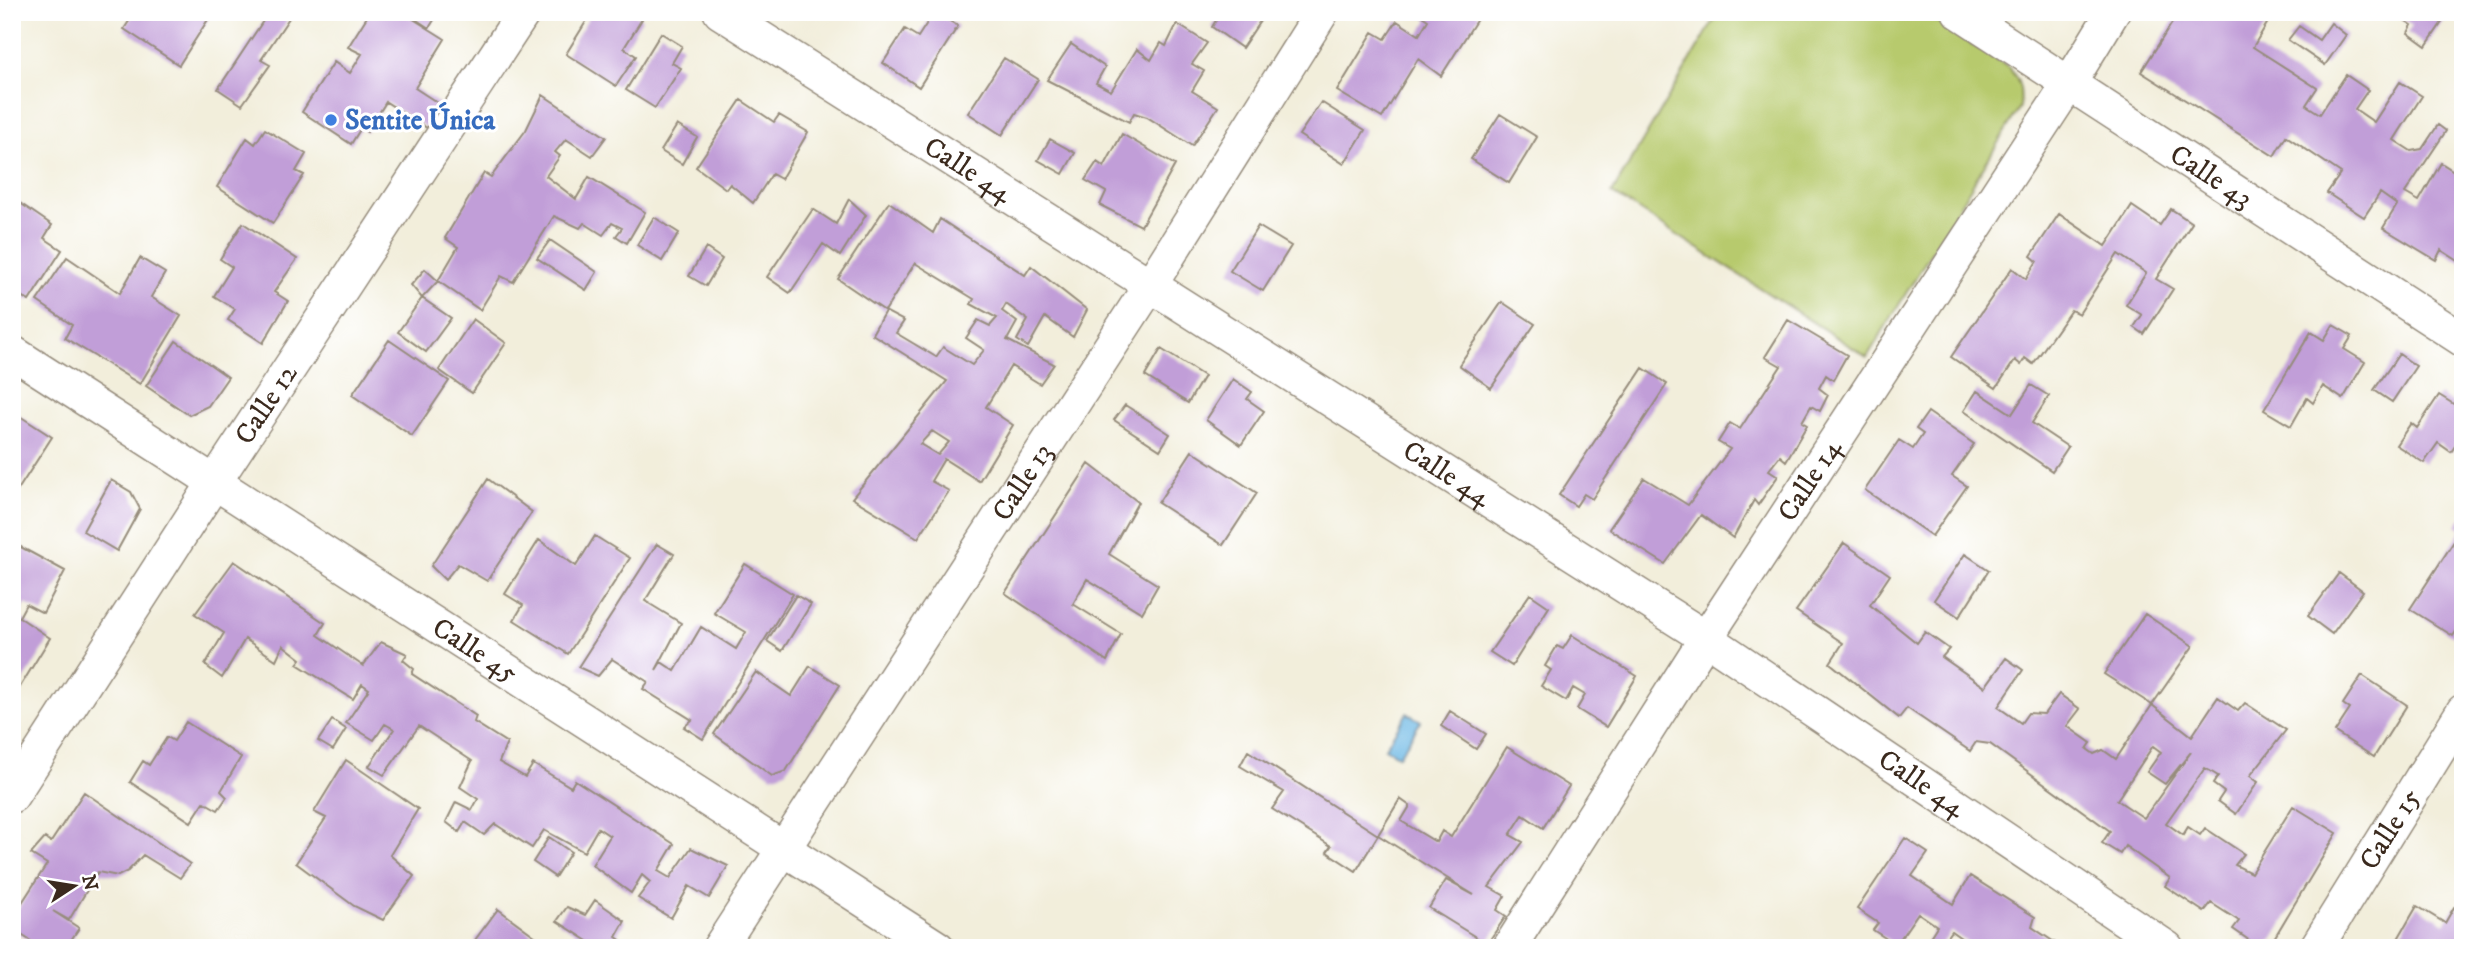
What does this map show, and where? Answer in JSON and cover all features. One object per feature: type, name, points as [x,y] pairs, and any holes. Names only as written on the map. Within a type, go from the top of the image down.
[{"type":"street","name":"Calle 12","points":[[12,796],[214,482],[524,12]]},
{"type":"street","name":"Calle 44","points":[[720,12],[1706,638],[2166,948]]},
{"type":"street","name":"Calle 13","points":[[719,948],[1151,284],[1322,12]]},
{"type":"street","name":"Calle 43","points":[[1959,12],[2463,340]]},
{"type":"street","name":"Calle 14","points":[[1508,948],[1706,638],[2069,84],[2113,12]]},
{"type":"street","name":"Calle 45","points":[[12,352],[938,948]]},
{"type":"street","name":"Calle 15","points":[[2316,948],[2463,711]]},
{"type":"green space","points":[[1719,12],[1921,12],[2009,68],[2016,77],[2020,91],[2020,107],[1867,357],[1612,193]]},
{"type":"water","points":[[1407,713],[1421,721],[1399,756],[1385,748]]},
{"type":"building","points":[[135,12],[199,12],[209,18],[179,65],[124,29]]},
{"type":"building","points":[[269,12],[293,12],[261,60],[270,65],[242,105],[218,89]]},
{"type":"building","points":[[370,12],[402,12],[445,39],[415,88],[441,105],[427,128],[386,102],[367,132],[361,128],[351,144],[302,112],[334,62],[350,73],[362,54],[348,47]]},
{"type":"building","points":[[405,12],[439,12],[429,28]]},
{"type":"building","points":[[592,12],[631,12],[642,19],[624,48],[636,56],[616,86],[566,54]]},
{"type":"building","points":[[934,12],[958,26],[919,87],[883,63],[905,29],[918,37]]},
{"type":"building","points":[[1221,12],[1266,12],[1242,48],[1212,27]]},
{"type":"building","points":[[1416,12],[1474,12],[1479,16],[1441,76],[1418,59],[1382,118],[1337,91],[1373,32],[1385,39],[1397,21],[1419,35],[1428,20]]},
{"type":"building","points":[[2179,12],[2274,12],[2253,47],[2317,88],[2306,105],[2320,114],[2346,75],[2368,90],[2355,109],[2374,122],[2400,82],[2422,96],[2394,140],[2411,151],[2422,149],[2438,125],[2446,131],[2405,193],[2419,201],[2441,163],[2463,177],[2463,264],[2441,250],[2436,260],[2383,228],[2397,205],[2380,193],[2364,217],[2327,193],[2341,173],[2286,136],[2274,156],[2141,72]]},
{"type":"building","points":[[2392,12],[2449,12],[2426,46],[2408,33],[2412,25]]},
{"type":"building","points":[[2331,23],[2346,35],[2325,65],[2288,40],[2299,26],[2319,40]]},
{"type":"building","points":[[1177,24],[1207,43],[1192,64],[1204,71],[1192,91],[1218,107],[1192,146],[1147,117],[1134,113],[1129,122],[1047,80],[1071,44],[1105,67],[1096,83],[1111,91],[1137,49],[1151,60],[1161,43],[1166,46]]},
{"type":"building","points":[[661,33],[682,46],[672,63],[681,68],[655,108],[626,90]]},
{"type":"building","points":[[1004,58],[1038,79],[1002,135],[968,113]]},
{"type":"building","points":[[543,95],[606,137],[592,156],[566,139],[555,152],[560,156],[546,176],[576,199],[589,177],[645,212],[627,243],[616,236],[622,228],[612,223],[603,235],[584,223],[580,228],[554,216],[513,282],[501,276],[480,310],[438,281],[458,247],[445,238],[484,173],[491,177],[526,130]]},
{"type":"building","points":[[741,100],[774,122],[779,115],[808,132],[781,179],[772,174],[753,203],[730,184],[726,189],[696,167]]},
{"type":"building","points":[[1321,102],[1365,130],[1344,164],[1299,135]]},
{"type":"building","points":[[1500,114],[1537,137],[1509,183],[1471,159]]},
{"type":"building","points":[[677,125],[697,137],[682,164],[661,151]]},
{"type":"building","points":[[265,129],[306,154],[296,171],[304,175],[273,223],[217,187],[247,138],[255,144]]},
{"type":"building","points":[[1122,134],[1175,165],[1141,226],[1100,205],[1106,192],[1085,180],[1097,162],[1104,167]]},
{"type":"building","points":[[1050,139],[1075,153],[1063,174],[1038,160]]},
{"type":"building","points":[[849,199],[866,215],[840,256],[823,244],[790,293],[767,277],[813,209],[836,224]]},
{"type":"building","points":[[17,201],[52,225],[44,238],[62,250],[29,301],[12,290],[12,208]]},
{"type":"building","points":[[889,202],[933,233],[940,219],[1025,275],[1031,266],[1087,310],[1073,337],[1045,317],[1028,347],[1017,340],[1028,320],[1006,304],[1002,311],[1017,322],[1007,340],[1054,364],[1040,384],[1011,366],[986,407],[1013,425],[979,481],[944,459],[931,481],[949,491],[918,538],[852,498],[947,381],[872,334],[885,311],[838,279]],"holes":[[[915,263],[974,299],[971,304],[997,318],[990,326],[978,320],[966,338],[984,350],[972,365],[943,347],[936,357],[896,333],[904,321],[885,311]],[[932,431],[949,442],[938,455],[920,444]]]},
{"type":"building","points":[[2132,206],[2160,225],[2171,209],[2192,223],[2156,279],[2173,289],[2144,334],[2134,327],[2142,315],[2126,305],[2146,273],[2118,254],[2079,314],[2071,310],[2033,364],[2025,358],[2021,365],[2015,360],[1996,388],[1951,357],[2012,268],[2026,279],[2037,261],[2031,256],[2059,214],[2106,246]]},
{"type":"building","points":[[654,217],[679,233],[662,261],[637,245]]},
{"type":"building","points":[[243,223],[297,259],[274,292],[288,301],[263,343],[228,320],[235,309],[214,296],[232,267],[220,259]]},
{"type":"building","points":[[1258,226],[1291,246],[1263,291],[1230,271]]},
{"type":"building","points":[[550,240],[597,272],[586,290],[537,258]]},
{"type":"building","points":[[706,248],[722,259],[706,286],[689,276]]},
{"type":"building","points":[[67,257],[120,293],[140,258],[165,273],[151,297],[181,316],[140,384],[65,338],[72,325],[37,301]]},
{"type":"building","points":[[425,269],[438,281],[422,298],[411,285]]},
{"type":"building","points":[[422,298],[451,318],[426,352],[398,332]]},
{"type":"building","points":[[1502,302],[1535,324],[1491,388],[1459,365]]},
{"type":"building","points":[[473,319],[506,343],[472,393],[439,370]]},
{"type":"building","points":[[1788,320],[1847,355],[1833,380],[1826,375],[1819,388],[1828,395],[1820,411],[1811,406],[1802,422],[1807,425],[1786,461],[1780,456],[1769,470],[1778,476],[1758,505],[1754,500],[1733,538],[1701,515],[1665,564],[1609,529],[1644,478],[1688,505],[1730,449],[1718,442],[1730,423],[1740,429],[1781,366],[1765,357]]},
{"type":"building","points":[[2333,325],[2352,336],[2344,349],[2365,362],[2343,399],[2323,386],[2313,403],[2307,398],[2291,426],[2264,410],[2311,332],[2324,340]]},
{"type":"building","points":[[389,340],[449,381],[412,436],[352,395]]},
{"type":"building","points":[[176,341],[228,377],[208,406],[189,415],[146,386]]},
{"type":"building","points":[[1161,349],[1204,376],[1188,403],[1145,376]]},
{"type":"building","points":[[2399,354],[2416,366],[2392,402],[2374,390]]},
{"type":"building","points":[[1643,368],[1667,384],[1592,499],[1584,494],[1576,506],[1559,495]]},
{"type":"building","points":[[1233,379],[1252,392],[1247,399],[1264,411],[1241,445],[1206,420]]},
{"type":"building","points":[[2031,385],[2049,396],[2032,423],[2068,447],[2052,471],[1964,411],[1977,391],[2012,414]]},
{"type":"building","points":[[2439,395],[2463,410],[2463,434],[2451,452],[2438,443],[2424,463],[2396,445],[2411,423],[2417,428]]},
{"type":"building","points":[[1125,405],[1170,434],[1160,450],[1114,420]]},
{"type":"building","points":[[12,411],[52,437],[12,499]]},
{"type":"building","points":[[1928,412],[1974,444],[1952,476],[1967,486],[1932,536],[1865,490],[1899,440],[1913,449],[1923,434],[1916,429]]},
{"type":"building","points":[[1192,451],[1257,493],[1223,545],[1158,503]]},
{"type":"building","points":[[1089,464],[1138,502],[1109,554],[1158,585],[1142,613],[1087,579],[1073,604],[1121,634],[1107,661],[1005,593]]},
{"type":"building","points":[[488,479],[532,512],[487,581],[458,564],[445,580],[431,566]]},
{"type":"building","points":[[111,480],[131,492],[140,509],[117,551],[83,531]]},
{"type":"building","points":[[2463,516],[2463,621],[2453,636],[2410,609],[2462,529],[2456,525]]},
{"type":"building","points":[[595,536],[630,558],[568,654],[514,620],[523,605],[505,594],[539,540],[576,566]]},
{"type":"building","points":[[1844,543],[1890,575],[1870,605],[1917,643],[1925,632],[1949,649],[1942,657],[1985,687],[2006,658],[2023,670],[1998,707],[2021,723],[2028,713],[2044,714],[2059,694],[2080,709],[2067,726],[2091,743],[2087,749],[2094,754],[2103,750],[2116,759],[2152,705],[2192,736],[2218,697],[2238,711],[2245,703],[2286,730],[2250,776],[2258,782],[2236,814],[2218,801],[2224,792],[2213,784],[2218,776],[2205,768],[2166,823],[2183,835],[2188,827],[2200,835],[2205,828],[2244,854],[2235,865],[2251,873],[2293,806],[2337,833],[2273,940],[2259,947],[2233,929],[2239,921],[2211,903],[2204,912],[2165,886],[2170,878],[2125,846],[2120,854],[2102,843],[2110,831],[1990,744],[1976,742],[1970,751],[1907,708],[1899,718],[1830,663],[1843,643],[1796,611]],"holes":[[[2153,746],[2161,752],[2147,772],[2165,784],[2191,752],[2144,818],[2117,800]]]},
{"type":"building","points":[[657,544],[674,554],[645,601],[681,623],[656,670],[661,662],[675,671],[701,627],[736,649],[746,632],[714,613],[745,564],[793,594],[703,739],[684,727],[692,720],[643,689],[648,682],[612,659],[598,676],[578,667]]},
{"type":"building","points":[[17,545],[65,571],[43,613],[26,604],[19,617],[50,638],[12,700],[12,554]]},
{"type":"building","points":[[1965,554],[1989,570],[1959,617],[1934,600]]},
{"type":"building","points":[[234,561],[325,623],[318,635],[363,666],[381,642],[407,654],[403,660],[414,669],[412,674],[476,716],[474,722],[507,743],[499,762],[525,777],[533,764],[571,787],[575,780],[674,844],[658,871],[670,878],[691,848],[728,866],[709,898],[689,886],[671,918],[638,898],[650,882],[642,875],[631,893],[592,865],[610,836],[598,828],[584,852],[544,830],[532,848],[495,824],[484,835],[465,822],[459,832],[446,822],[456,802],[472,810],[478,799],[460,787],[472,761],[419,726],[384,775],[369,766],[394,729],[385,724],[374,740],[346,723],[369,689],[362,684],[353,699],[297,664],[301,659],[283,645],[276,660],[245,639],[222,678],[205,665],[224,633],[195,614]]},
{"type":"building","points":[[2339,573],[2363,591],[2332,634],[2308,616]]},
{"type":"building","points":[[1530,594],[1549,607],[1512,666],[1490,652]]},
{"type":"building","points":[[796,595],[811,604],[782,651],[767,641]]},
{"type":"building","points":[[2145,614],[2193,646],[2152,705],[2104,674]]},
{"type":"building","points":[[1572,635],[1637,676],[1606,727],[1577,709],[1585,695],[1573,688],[1566,701],[1541,686],[1551,670],[1545,666],[1557,646],[1563,649]]},
{"type":"building","points":[[810,666],[840,685],[786,771],[772,776],[714,734],[756,672],[791,696]]},
{"type":"building","points":[[2362,675],[2407,705],[2374,757],[2335,732],[2350,709],[2343,704]]},
{"type":"building","points":[[1450,711],[1486,734],[1476,749],[1441,726]]},
{"type":"building","points":[[332,720],[346,729],[333,750],[318,741]]},
{"type":"building","points":[[186,722],[241,757],[221,791],[227,797],[218,810],[204,802],[191,822],[130,782],[143,761],[149,765],[167,737],[174,741]]},
{"type":"building","points":[[1507,747],[1569,786],[1543,828],[1523,815],[1510,835],[1523,842],[1489,887],[1505,896],[1497,910],[1506,916],[1487,944],[1429,908],[1446,880],[1474,895],[1378,835],[1400,799],[1410,806],[1401,821],[1436,842],[1442,831],[1451,837]]},
{"type":"building","points":[[1248,751],[1378,835],[1356,871],[1327,852],[1331,846],[1272,809],[1284,792],[1240,766]]},
{"type":"building","points":[[346,760],[418,809],[390,855],[414,876],[383,920],[354,906],[296,863],[326,818],[314,812]]},
{"type":"building","points":[[84,792],[190,864],[180,878],[143,855],[128,871],[118,876],[98,872],[69,920],[53,911],[79,928],[71,940],[77,945],[74,948],[42,948],[12,929],[12,918],[47,864],[31,854],[45,838],[51,842]]},
{"type":"building","points":[[549,837],[571,852],[555,877],[533,862]]},
{"type":"building","points":[[1905,838],[1928,853],[1912,876],[1953,904],[1970,876],[2035,917],[2032,927],[2063,948],[1975,948],[1951,931],[1939,948],[1923,948],[1937,926],[1918,913],[1896,945],[1873,930],[1878,923],[1857,909]]},
{"type":"building","points":[[595,900],[625,921],[616,937],[632,948],[599,948],[557,921],[567,907],[585,915]]},
{"type":"building","points":[[2417,906],[2445,923],[2454,907],[2463,912],[2463,933],[2454,948],[2401,948],[2395,944]]},
{"type":"building","points":[[498,909],[547,945],[545,948],[529,948],[524,944],[521,948],[485,948],[475,940]]},
{"type":"place","name":"Sentite Única","points":[[331,120]]}]
